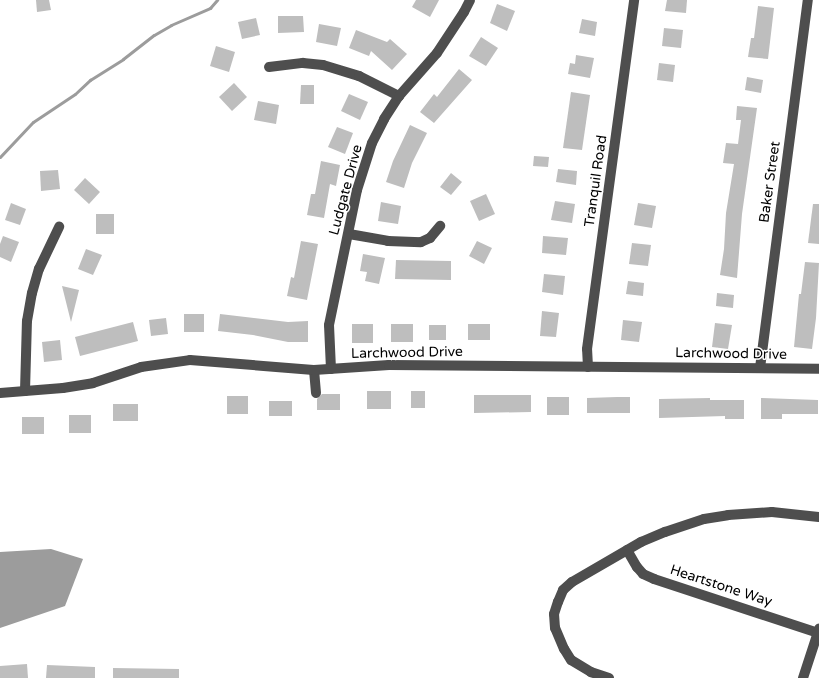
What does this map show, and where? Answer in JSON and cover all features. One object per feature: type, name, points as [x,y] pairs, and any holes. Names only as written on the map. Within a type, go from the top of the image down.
[{"type":"street","name":"Ludgate Drive","points":[[331,369],[329,325],[363,168],[384,119],[399,96],[438,54],[470,0]]},
{"type":"street","name":"Tranquil Road","points":[[588,366],[587,349],[634,0]]},
{"type":"street","name":"Baker Street","points":[[760,368],[808,0]]},
{"type":"street","points":[[269,67],[303,63],[323,65],[359,76],[399,96]]},
{"type":"street","points":[[349,234],[388,241],[421,242],[430,238],[440,226]]},
{"type":"street","points":[[25,391],[27,320],[32,292],[39,268],[59,227]]},
{"type":"street","name":"Larchwood Drive","points":[[0,393],[93,383],[141,367],[171,361],[210,360],[314,370],[389,365],[819,369]]},
{"type":"street","points":[[314,370],[316,393]]},
{"type":"street","points":[[609,678],[591,672],[571,660],[564,649],[555,628],[554,614],[563,590],[572,582],[627,550],[665,532],[704,519],[772,512],[819,516]]},
{"type":"street","name":"Heartstone Way","points":[[627,550],[643,574],[654,579],[818,631]]},
{"type":"street","points":[[803,678],[818,631]]},
{"type":"shaded area","points":[[51,549],[83,559],[65,606],[0,628],[0,552]]},
{"type":"building","points":[[36,0],[49,0],[51,10],[37,12]]},
{"type":"building","points":[[416,0],[439,0],[430,17],[412,7]]},
{"type":"building","points":[[667,0],[687,0],[686,13],[665,11]]},
{"type":"building","points":[[497,4],[515,11],[507,31],[490,23]]},
{"type":"building","points":[[758,6],[774,8],[768,59],[748,57],[751,38],[754,38]]},
{"type":"building","points":[[278,16],[303,16],[304,32],[278,33]]},
{"type":"building","points":[[256,18],[260,35],[242,39],[238,22]]},
{"type":"building","points":[[582,19],[597,22],[595,36],[579,33]]},
{"type":"building","points":[[319,24],[341,28],[337,46],[316,42]]},
{"type":"building","points":[[664,28],[683,30],[681,48],[662,46]]},
{"type":"building","points":[[356,30],[387,42],[390,39],[407,54],[392,70],[371,51],[369,56],[349,48]]},
{"type":"building","points":[[481,37],[498,48],[486,66],[469,56]]},
{"type":"building","points":[[216,46],[235,52],[229,72],[210,66]]},
{"type":"building","points":[[576,55],[594,58],[590,78],[568,74],[570,63],[575,64]]},
{"type":"building","points":[[659,63],[675,65],[673,82],[657,80]]},
{"type":"building","points":[[459,69],[472,80],[434,123],[420,112],[434,94],[437,97]]},
{"type":"building","points":[[747,77],[763,80],[761,93],[745,90]]},
{"type":"building","points":[[234,83],[247,97],[232,111],[219,97]]},
{"type":"building","points":[[301,85],[314,85],[314,104],[300,104]]},
{"type":"building","points":[[571,92],[590,95],[582,150],[563,148]]},
{"type":"building","points":[[349,94],[368,102],[360,120],[341,111]]},
{"type":"building","points":[[258,101],[279,105],[276,124],[254,120]]},
{"type":"building","points":[[737,106],[757,108],[742,214],[737,278],[720,275],[724,249],[726,213],[734,164],[723,163],[726,143],[738,144],[741,120],[736,120]]},
{"type":"building","points":[[410,125],[427,133],[412,163],[404,188],[386,182],[393,161]]},
{"type":"building","points":[[337,127],[353,133],[345,154],[328,147]]},
{"type":"building","points":[[534,156],[549,157],[548,167],[533,166]]},
{"type":"building","points":[[321,161],[340,165],[336,186],[330,184],[324,218],[307,215],[311,194],[315,194]]},
{"type":"building","points":[[558,169],[577,171],[576,185],[556,182]]},
{"type":"building","points":[[58,170],[60,189],[41,191],[40,171]]},
{"type":"building","points":[[451,173],[462,182],[451,195],[440,187]]},
{"type":"building","points":[[85,178],[100,192],[89,204],[74,190]]},
{"type":"building","points":[[486,194],[495,214],[479,221],[470,201]]},
{"type":"building","points":[[555,201],[575,204],[572,223],[551,220]]},
{"type":"building","points":[[381,202],[401,206],[398,224],[378,221]]},
{"type":"building","points":[[11,203],[26,209],[20,225],[5,220]]},
{"type":"building","points":[[638,203],[656,206],[652,228],[634,225]]},
{"type":"building","points":[[813,204],[819,204],[819,244],[808,243]]},
{"type":"building","points":[[96,214],[114,214],[114,234],[96,234]]},
{"type":"building","points":[[3,236],[19,242],[11,262],[0,257],[0,244]]},
{"type":"building","points":[[543,236],[568,238],[566,255],[542,253]]},
{"type":"building","points":[[301,241],[318,244],[307,300],[287,296],[291,277],[294,278]]},
{"type":"building","points":[[477,241],[492,248],[484,264],[469,256]]},
{"type":"building","points":[[632,243],[651,245],[648,266],[629,264]]},
{"type":"building","points":[[86,249],[102,255],[93,275],[78,269]]},
{"type":"building","points":[[363,254],[385,258],[379,284],[365,281],[367,272],[360,271]]},
{"type":"building","points":[[396,260],[451,261],[451,280],[395,279]]},
{"type":"building","points":[[805,262],[819,263],[816,318],[812,349],[794,347],[799,294],[801,294]]},
{"type":"building","points":[[544,274],[565,276],[563,295],[542,292]]},
{"type":"building","points":[[628,281],[644,283],[643,296],[626,294]]},
{"type":"building","points":[[62,286],[79,290],[71,322]]},
{"type":"building","points":[[717,293],[734,295],[733,308],[716,306]]},
{"type":"building","points":[[542,311],[559,313],[556,337],[540,336]]},
{"type":"building","points":[[184,314],[204,314],[204,332],[184,332]]},
{"type":"building","points":[[220,314],[288,322],[308,321],[308,342],[288,342],[253,335],[218,331]]},
{"type":"building","points":[[166,318],[168,334],[151,336],[149,320]]},
{"type":"building","points":[[623,320],[642,322],[639,342],[621,340]]},
{"type":"building","points":[[133,322],[138,341],[80,356],[75,337]]},
{"type":"building","points":[[715,323],[732,325],[728,349],[712,347]]},
{"type":"building","points":[[352,324],[373,324],[373,343],[352,343]]},
{"type":"building","points":[[391,324],[413,324],[413,342],[391,342]]},
{"type":"building","points":[[468,324],[490,324],[490,340],[468,340]]},
{"type":"building","points":[[429,325],[446,325],[446,340],[429,340]]},
{"type":"building","points":[[60,340],[62,360],[44,362],[42,342]]},
{"type":"building","points":[[367,391],[391,391],[391,409],[367,409]]},
{"type":"building","points":[[411,391],[425,391],[425,408],[411,408]]},
{"type":"building","points":[[322,394],[340,394],[340,410],[317,410],[317,399]]},
{"type":"building","points":[[474,395],[531,395],[531,412],[474,413]]},
{"type":"building","points":[[227,396],[248,396],[248,414],[227,414]]},
{"type":"building","points":[[547,397],[569,397],[569,415],[547,415]]},
{"type":"building","points":[[630,397],[630,413],[587,413],[587,398]]},
{"type":"building","points":[[710,398],[710,400],[744,400],[744,419],[725,419],[725,416],[659,418],[659,399]]},
{"type":"building","points":[[761,398],[818,400],[818,414],[782,414],[782,419],[761,419]]},
{"type":"building","points":[[269,401],[292,401],[292,416],[269,416]]},
{"type":"building","points":[[113,404],[138,404],[138,421],[113,421]]},
{"type":"building","points":[[69,415],[91,415],[91,433],[69,433]]},
{"type":"building","points":[[22,417],[44,417],[44,434],[22,434]]},
{"type":"building","points":[[27,664],[28,678],[0,678],[0,666]]},
{"type":"building","points":[[47,665],[95,667],[95,678],[46,678]]},
{"type":"building","points":[[113,668],[179,669],[179,678],[113,678]]},
{"type":"waterway","points":[[0,157],[33,122],[75,94],[90,80],[123,59],[154,35],[171,25],[210,8],[217,0]]}]
